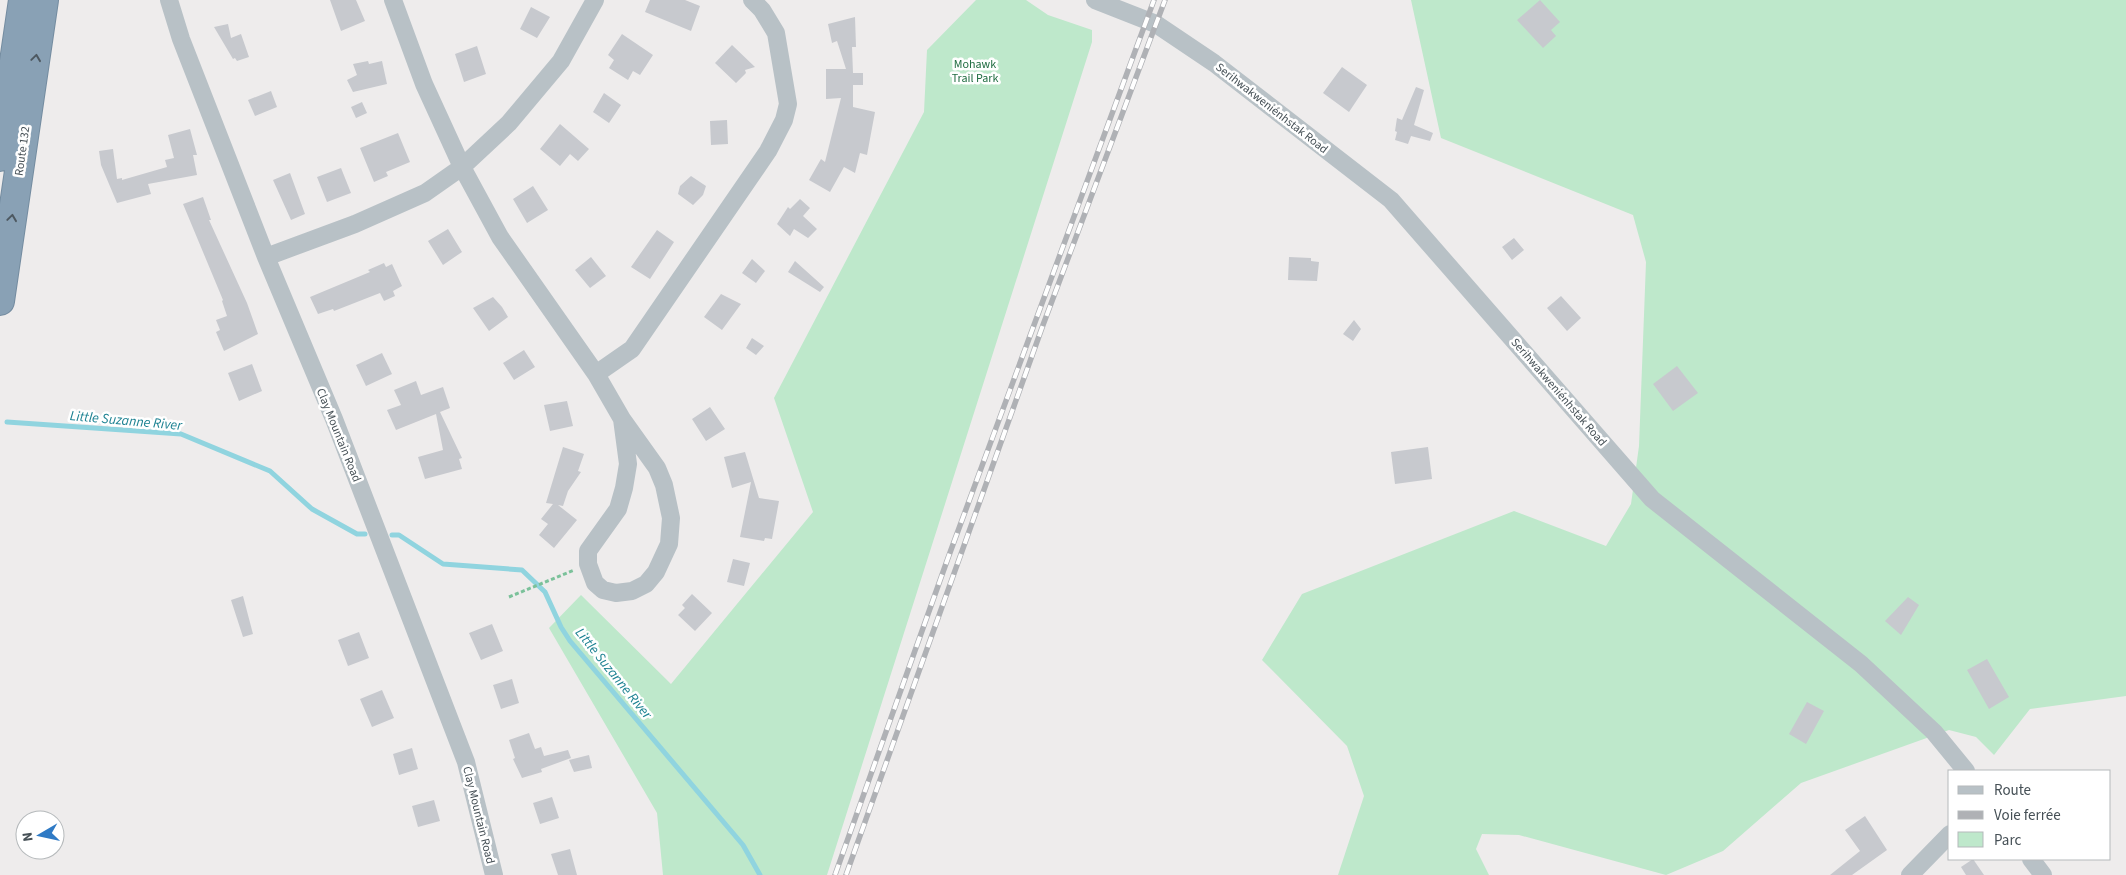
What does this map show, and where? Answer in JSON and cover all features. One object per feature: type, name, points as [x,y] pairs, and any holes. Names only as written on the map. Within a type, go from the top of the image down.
[{"type":"highway","name":"Route 132","points":[[0,157],[23,0]]},
{"type":"highway","name":"Route 132","points":[[0,301],[44,0]]},
{"type":"street","name":"Clay Mountain Road","points":[[169,0],[181,39],[266,256],[334,419],[466,762],[494,875]]},
{"type":"street","points":[[393,0],[424,84],[462,167],[500,237],[596,374],[622,419],[658,468],[664,485],[671,518],[669,544],[656,572],[646,584],[632,591],[616,593],[603,590],[595,583],[588,564],[588,551],[618,509],[624,488],[628,464],[622,419]]},
{"type":"street","points":[[266,256],[355,224],[416,196],[462,167],[509,123],[561,61],[595,0]]},
{"type":"street","points":[[596,374],[632,349],[768,151],[784,120],[788,104],[776,34],[762,10],[752,0]]},
{"type":"street","name":"Serihwakweniénhstak Road","points":[[1095,0],[1147,20],[1214,63],[1390,200],[1652,499],[1861,664],[1934,732],[1965,770]]},
{"type":"street","points":[[1910,875],[1948,836]]},
{"type":"street","points":[[2033,860],[2042,875]]},
{"type":"path","points":[[509,597],[588,564]]},
{"type":"green space","name":"Mohawk Trail Park","points":[[976,0],[1026,0],[1048,15],[1092,30],[1092,42],[827,875],[663,875],[657,813],[549,628],[581,595],[671,684],[813,512],[774,398],[924,112],[927,50]]},
{"type":"green space","points":[[1411,0],[2126,0],[2126,696],[2030,709],[1994,755],[1976,737],[1949,730],[1801,783],[1723,851],[1666,875],[1519,835],[1482,834],[1476,849],[1489,875],[1338,875],[1364,796],[1347,746],[1262,660],[1302,594],[1514,511],[1606,546],[1631,504],[1639,446],[1646,262],[1633,215],[1441,138]]},
{"type":"building","points":[[330,0],[356,0],[365,21],[341,31]]},
{"type":"building","points":[[650,0],[685,0],[700,6],[691,31],[645,12]]},
{"type":"building","points":[[1540,0],[1560,22],[1551,30],[1556,36],[1543,48],[1517,20]]},
{"type":"building","points":[[531,7],[550,17],[537,38],[520,29]]},
{"type":"building","points":[[855,17],[856,47],[852,47],[853,73],[863,73],[863,85],[853,85],[853,107],[875,112],[867,155],[860,153],[855,173],[844,167],[830,192],[809,180],[821,159],[825,162],[841,98],[826,99],[826,69],[846,69],[837,41],[832,43],[828,24]]},
{"type":"building","points":[[228,24],[231,38],[241,34],[249,57],[237,61],[235,58],[233,59],[214,27]]},
{"type":"building","points":[[622,34],[653,55],[640,75],[633,71],[628,80],[609,68],[614,60],[608,55]]},
{"type":"building","points":[[732,45],[755,67],[745,70],[746,73],[736,83],[715,63]]},
{"type":"building","points":[[477,46],[486,74],[464,82],[455,54]]},
{"type":"building","points":[[368,61],[369,64],[382,61],[387,84],[353,92],[347,80],[357,75],[353,64]]},
{"type":"building","points":[[1342,67],[1367,85],[1349,112],[1323,93]]},
{"type":"building","points":[[1416,87],[1424,90],[1414,125],[1433,133],[1430,141],[1411,136],[1408,144],[1395,140],[1397,132],[1395,131],[1397,118],[1402,120]]},
{"type":"building","points":[[271,91],[277,107],[255,116],[248,100]]},
{"type":"building","points":[[604,93],[621,105],[609,123],[593,112]]},
{"type":"building","points":[[362,102],[367,113],[356,118],[351,107]]},
{"type":"building","points":[[727,120],[728,144],[711,145],[710,121]]},
{"type":"building","points":[[560,124],[589,149],[578,161],[570,154],[560,166],[540,149]]},
{"type":"building","points":[[190,129],[197,155],[193,155],[197,175],[148,184],[151,194],[117,203],[101,165],[99,151],[113,149],[117,179],[122,178],[122,180],[167,167],[165,160],[174,158],[168,135]]},
{"type":"building","points":[[398,133],[410,162],[386,172],[388,176],[374,182],[360,148]]},
{"type":"building","points":[[341,168],[351,193],[327,202],[317,177]]},
{"type":"building","points":[[290,173],[305,214],[291,220],[273,180]]},
{"type":"building","points":[[691,176],[706,186],[703,195],[693,205],[678,194],[680,186]]},
{"type":"building","points":[[533,186],[548,210],[527,223],[513,199]]},
{"type":"building","points":[[203,197],[211,220],[209,220],[247,303],[258,334],[224,351],[216,332],[220,330],[216,320],[227,316],[223,300],[183,204]]},
{"type":"building","points":[[800,199],[810,208],[803,216],[817,229],[808,238],[794,229],[790,236],[777,224],[788,207],[790,209]]},
{"type":"building","points":[[448,229],[462,252],[443,265],[428,241]]},
{"type":"building","points":[[657,230],[674,242],[650,279],[631,267]]},
{"type":"building","points":[[1514,238],[1524,250],[1512,260],[1502,247]]},
{"type":"building","points":[[591,257],[606,276],[590,288],[575,270]]},
{"type":"building","points":[[1289,257],[1311,258],[1311,261],[1319,262],[1317,281],[1288,280]]},
{"type":"building","points":[[752,259],[765,271],[756,283],[742,273]]},
{"type":"building","points":[[795,261],[824,287],[820,292],[788,272]]},
{"type":"building","points":[[384,263],[386,267],[392,264],[402,286],[393,291],[395,296],[384,301],[380,293],[334,311],[333,309],[318,314],[310,297],[370,272],[368,270]]},
{"type":"building","points":[[721,294],[741,304],[722,330],[704,317]]},
{"type":"building","points":[[1561,296],[1581,318],[1567,331],[1547,308]]},
{"type":"building","points":[[493,297],[508,317],[489,331],[473,308]]},
{"type":"building","points":[[1354,320],[1361,329],[1353,341],[1343,334]]},
{"type":"building","points":[[752,338],[764,346],[756,355],[746,348]]},
{"type":"building","points":[[524,350],[535,367],[514,380],[503,363]]},
{"type":"building","points":[[382,353],[392,374],[366,386],[356,365]]},
{"type":"building","points":[[252,364],[262,391],[239,401],[228,373]]},
{"type":"building","points":[[1677,366],[1698,393],[1673,411],[1653,384]]},
{"type":"building","points":[[416,381],[421,395],[443,387],[450,408],[440,412],[462,458],[459,459],[462,469],[425,479],[418,457],[443,450],[436,414],[396,430],[387,410],[401,405],[394,390]]},
{"type":"building","points":[[567,401],[573,426],[550,431],[544,405]]},
{"type":"building","points":[[710,407],[725,429],[706,441],[692,419]]},
{"type":"building","points":[[563,447],[584,454],[578,471],[581,472],[568,491],[563,506],[558,505],[577,520],[554,548],[539,535],[548,524],[541,519],[553,504],[546,503]]},
{"type":"building","points":[[1428,447],[1432,479],[1395,484],[1391,452]]},
{"type":"building","points":[[745,452],[759,498],[779,501],[772,539],[765,538],[764,541],[740,537],[751,482],[732,488],[724,457]]},
{"type":"building","points":[[733,559],[750,563],[744,586],[727,582]]},
{"type":"building","points":[[692,594],[712,613],[695,631],[678,615],[685,608],[682,605]]},
{"type":"building","points":[[243,596],[253,634],[243,637],[231,600]]},
{"type":"building","points":[[1908,597],[1919,605],[1901,635],[1885,621]]},
{"type":"building","points":[[492,624],[503,651],[481,660],[469,633]]},
{"type":"building","points":[[359,632],[369,658],[348,666],[338,640]]},
{"type":"building","points":[[1987,659],[2009,697],[1989,709],[1967,670]]},
{"type":"building","points":[[512,679],[519,703],[501,709],[493,685]]},
{"type":"building","points":[[382,690],[394,718],[372,727],[360,699]]},
{"type":"building","points":[[1807,702],[1824,711],[1806,744],[1789,734]]},
{"type":"building","points":[[529,733],[535,749],[541,747],[544,756],[568,750],[571,758],[541,769],[542,772],[522,778],[513,759],[515,758],[509,740]]},
{"type":"building","points":[[412,748],[418,769],[399,775],[393,754]]},
{"type":"building","points":[[589,755],[592,768],[574,772],[569,760]]},
{"type":"building","points":[[552,797],[559,818],[540,824],[533,803]]},
{"type":"building","points":[[434,800],[440,821],[418,827],[412,806]]},
{"type":"building","points":[[1865,816],[1887,850],[1852,875],[1830,875],[1860,851],[1845,830]]},
{"type":"building","points":[[570,849],[577,875],[558,875],[551,854]]},
{"type":"building","points":[[1974,860],[1984,875],[1966,875],[1961,867]]},
{"type":"waterway","name":"Little Suzanne River","points":[[7,422],[181,434],[270,471],[312,509],[357,534],[365,534]]},
{"type":"waterway","name":"Little Suzanne River","points":[[392,535],[399,535],[443,564],[522,570],[545,592],[561,627],[570,641],[743,845],[760,875]]},
{"type":"railway","points":[[835,875],[948,558],[1154,0]]},
{"type":"railway","points":[[846,875],[1043,325],[1165,0]]}]
